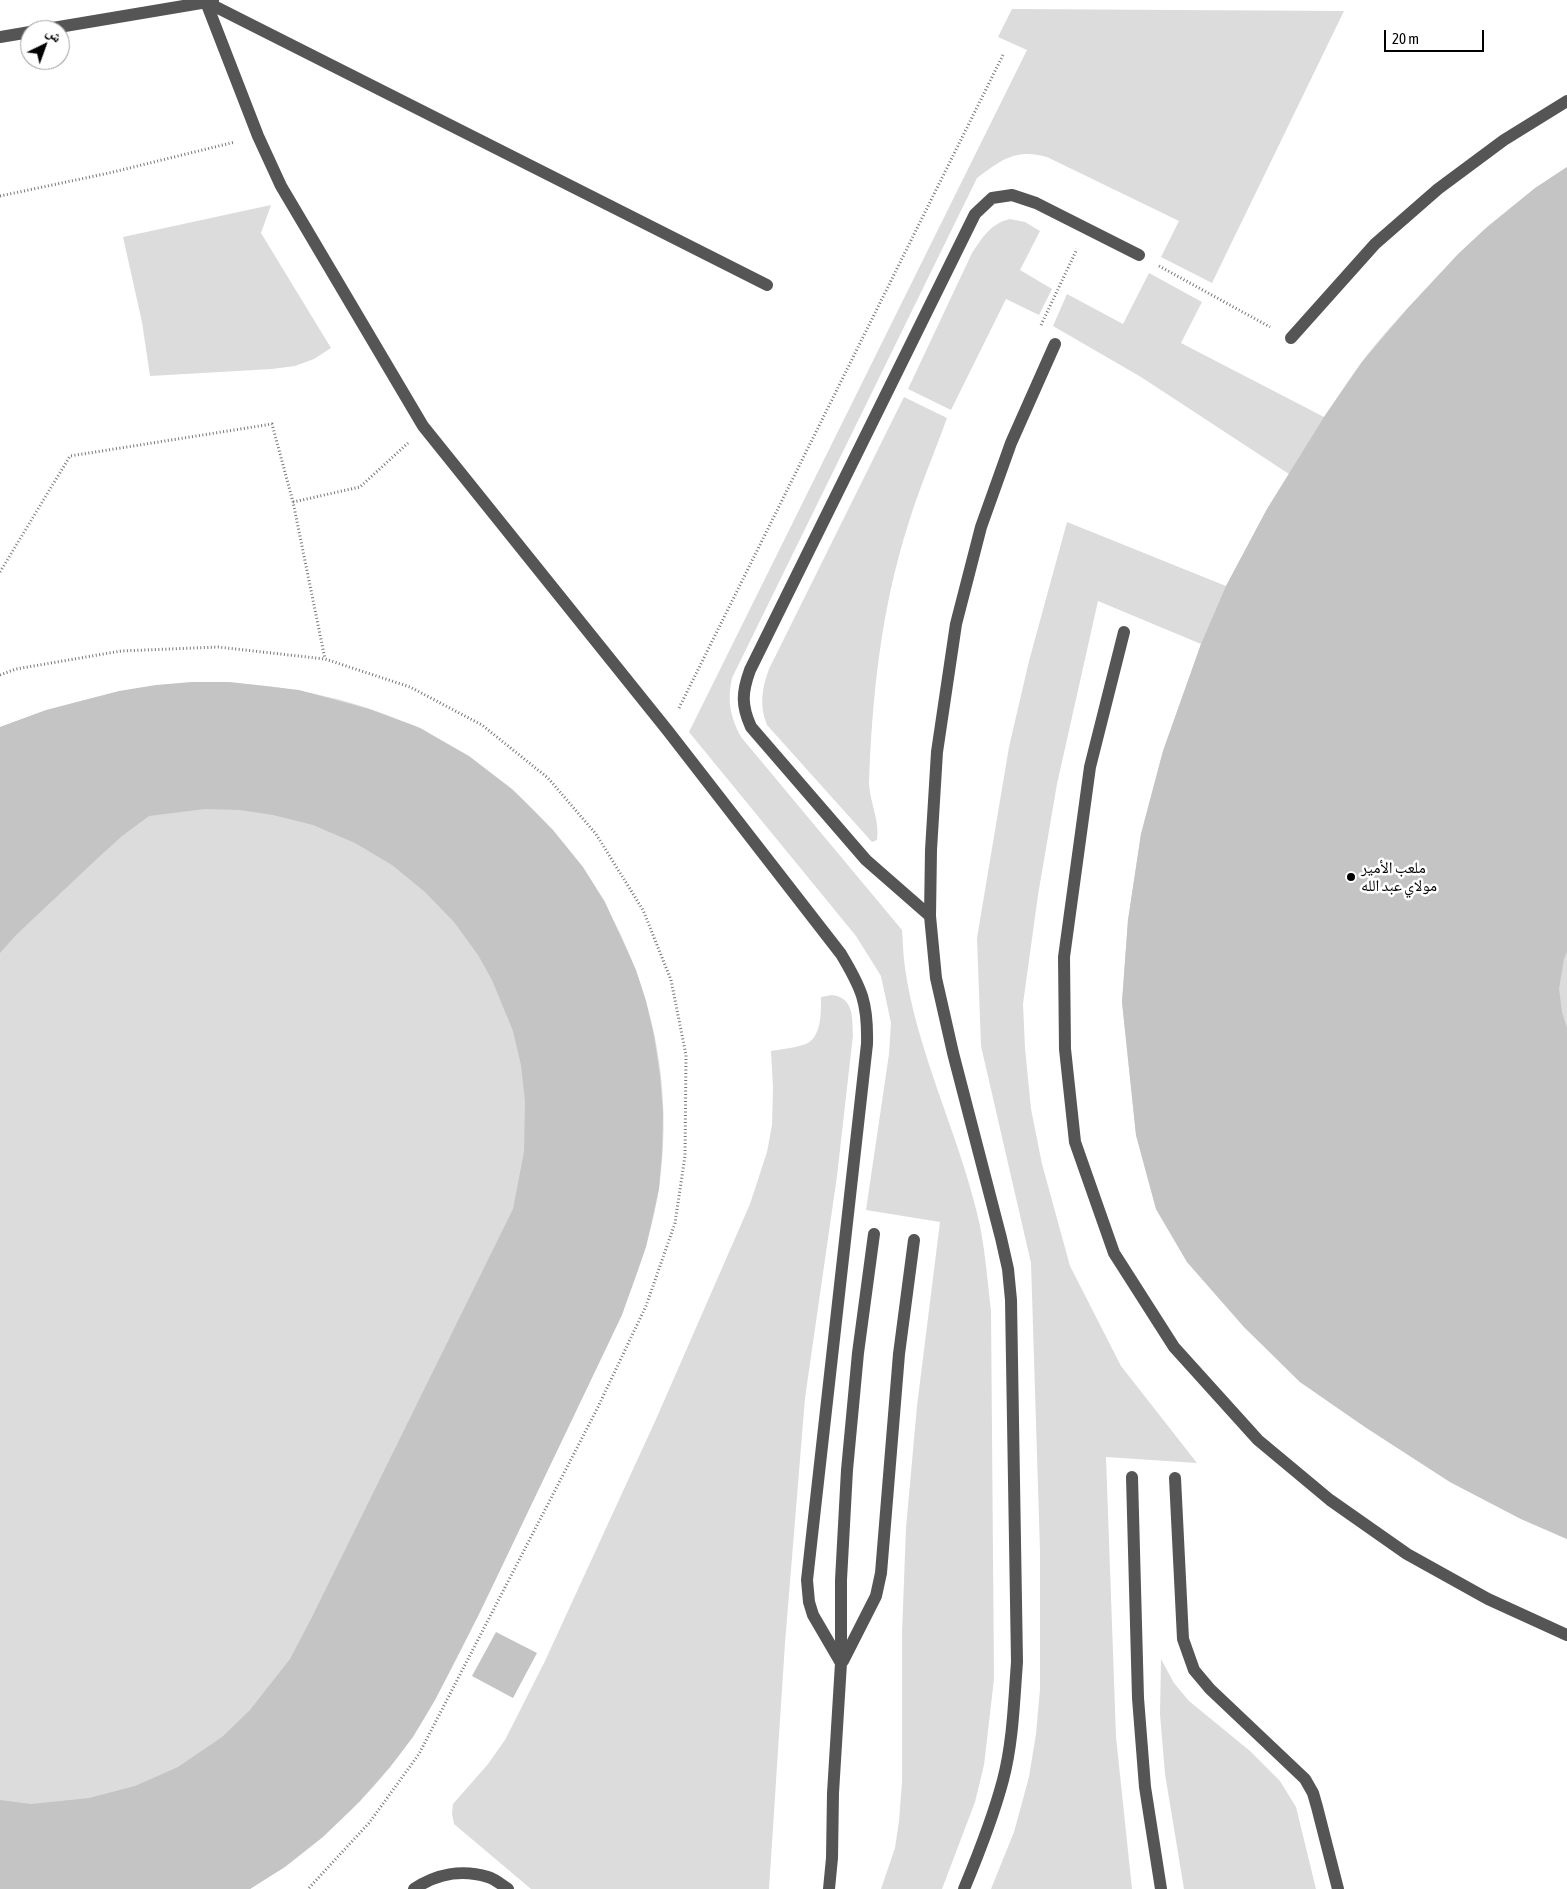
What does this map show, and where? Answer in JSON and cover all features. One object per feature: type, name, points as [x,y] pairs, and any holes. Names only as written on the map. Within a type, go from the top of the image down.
[{"type":"lane","points":[[212,1],[258,136],[281,186],[423,426],[668,731],[841,954],[855,978],[864,1000],[868,1020],[867,1044],[807,1580],[809,1602],[813,1615],[842,1663]]},
{"type":"lane","points":[[70,25],[212,1],[766,285]]},
{"type":"lane","points":[[0,37],[20,34]]},
{"type":"lane","points":[[1291,338],[1375,244],[1438,189],[1504,140],[1567,101]]},
{"type":"lane","points":[[930,916],[866,860],[751,727],[744,712],[744,686],[750,670],[975,214],[992,198],[1012,195],[1036,203],[1139,255]]},
{"type":"lane","points":[[964,1889],[986,1835],[1003,1779],[1014,1706],[1017,1662],[1011,1300],[1008,1269],[1001,1238],[953,1053],[936,978],[930,916],[931,850],[937,752],[956,624],[981,527],[1011,443],[1055,344]]},
{"type":"lane","points":[[1124,632],[1090,767],[1064,957],[1065,1049],[1075,1142],[1114,1253],[1174,1347],[1258,1440],[1330,1500],[1407,1554],[1488,1599],[1567,1635]]},
{"type":"lane","points":[[829,1889],[832,1858],[833,1793],[842,1663],[842,1580],[847,1470],[858,1353],[874,1234]]},
{"type":"lane","points":[[842,1663],[876,1596],[880,1573],[899,1354],[914,1240]]},
{"type":"lane","points":[[1132,1477],[1138,1698],[1145,1787],[1161,1889]]},
{"type":"lane","points":[[1175,1478],[1183,1639],[1187,1653],[1194,1670],[1210,1689],[1305,1779],[1317,1807],[1338,1889]]},
{"type":"lane","points":[[414,1889],[424,1882],[459,1873],[489,1878],[508,1889]]},
{"type":"path","points":[[668,731],[1003,55]]},
{"type":"path","points":[[0,196],[109,173],[258,136]]},
{"type":"path","points":[[1055,344],[1037,333],[1087,228]]},
{"type":"path","points":[[1139,255],[1291,338]]},
{"type":"path","points":[[0,572],[70,456],[272,424],[293,502],[325,659]]},
{"type":"path","points":[[293,502],[360,487],[404,447],[423,426]]},
{"type":"path","points":[[0,675],[16,669],[122,651],[218,647],[325,659],[410,687],[482,725],[548,778],[596,834],[643,910],[671,980],[686,1055],[685,1156],[675,1223],[646,1306],[598,1409],[419,1754],[369,1823],[308,1889]]},
{"type":"shaded area","points":[[1012,9],[1344,11],[1212,283],[1161,257],[1179,221],[1047,157],[1026,154],[1009,157],[977,178],[732,678],[730,709],[741,737],[902,930],[904,963],[918,1030],[969,1182],[980,1225],[986,1262],[991,1311],[994,1679],[984,1765],[975,1802],[942,1889],[881,1889],[895,1848],[899,1821],[902,1782],[902,1633],[906,1528],[917,1406],[940,1222],[866,1210],[889,1054],[891,1023],[881,976],[856,936],[689,732],[1027,50],[998,37]]},
{"type":"shaded area","name":"ملعب الأمير مولاي عبد الله","points":[[1567,167],[1567,1539],[1521,1519],[1450,1482],[1300,1382],[1244,1327],[1187,1262],[1156,1209],[1136,1135],[1122,1002],[1128,920],[1141,834],[1163,751],[1201,644],[1098,601],[1057,784],[1038,895],[1023,1004],[1031,1109],[1042,1164],[1070,1266],[1121,1366],[1197,1463],[1106,1457],[1116,1737],[1132,1889],[991,1889],[1014,1832],[1029,1777],[1036,1734],[1040,1689],[1040,1551],[1031,1263],[981,1046],[977,938],[1009,747],[1029,661],[1067,522],[1226,586],[1267,509],[1289,474],[1141,377],[1053,326],[1067,294],[1123,324],[1149,273],[1202,302],[1181,343],[1324,417],[1375,345],[1438,276],[1508,210]]},
{"type":"shaded area","points":[[271,205],[261,233],[331,348],[314,359],[295,366],[150,376],[142,322],[123,237]]},
{"type":"shaded area","points":[[1010,219],[1025,222],[1040,231],[1020,270],[1052,289],[1039,315],[1006,299],[951,410],[908,389],[972,253],[992,228]]},
{"type":"shaded area","points":[[904,397],[947,418],[908,525],[891,589],[885,621],[870,751],[869,784],[878,833],[877,840],[872,842],[767,725],[762,697],[769,669]]},
{"type":"shaded area","points":[[193,682],[218,682],[290,689],[338,699],[413,725],[432,735],[497,778],[516,793],[554,833],[587,876],[615,923],[637,972],[652,1024],[661,1078],[664,1133],[659,1188],[648,1240],[640,1265],[600,1362],[484,1605],[443,1685],[419,1727],[375,1785],[325,1834],[250,1889],[0,1889],[0,727],[47,711],[119,692]]},
{"type":"shaded area","points":[[832,995],[839,997],[848,1004],[852,1015],[853,1035],[837,1176],[805,1398],[785,1643],[769,1889],[531,1889],[454,1824],[453,1804],[488,1764],[505,1740],[545,1661],[657,1417],[750,1204],[767,1152],[772,1125],[773,1087],[771,1051],[806,1044],[811,1041],[820,1023],[821,997]]},
{"type":"shaded area","points":[[1161,1659],[1174,1683],[1189,1701],[1250,1751],[1280,1781],[1296,1807],[1316,1889],[1184,1889],[1165,1774],[1160,1714]]},
{"type":"building","name":"ملعب الأمير مولاي عبد الله","points":[[1567,167],[1567,952],[1559,989],[1562,1012],[1567,1028],[1567,1539],[1521,1519],[1450,1482],[1300,1382],[1244,1327],[1187,1262],[1156,1209],[1136,1135],[1122,1002],[1128,920],[1141,834],[1163,751],[1201,644],[1226,586],[1267,509],[1324,417],[1362,362],[1407,309],[1458,254],[1487,227],[1535,188]]},
{"type":"building","points":[[193,682],[230,682],[299,690],[369,709],[420,728],[469,756],[512,789],[553,830],[583,867],[605,902],[636,970],[646,1001],[654,1036],[663,1113],[659,1189],[646,1247],[622,1315],[480,1612],[435,1700],[413,1737],[360,1801],[323,1837],[285,1867],[250,1889],[0,1889],[0,1800],[31,1804],[89,1798],[135,1786],[178,1767],[222,1737],[250,1710],[290,1659],[513,1209],[524,1152],[525,1101],[521,1065],[513,1031],[492,980],[478,955],[454,922],[425,892],[392,865],[355,843],[313,825],[273,815],[240,810],[205,809],[149,816],[122,836],[100,856],[16,935],[0,953],[0,727],[46,710],[119,691]]},
{"type":"building","points":[[496,1632],[537,1653],[513,1698],[472,1676]]},
{"type":"place","name":"ملعب الأمير مولاي عبد الله","points":[[1351,877]]}]
